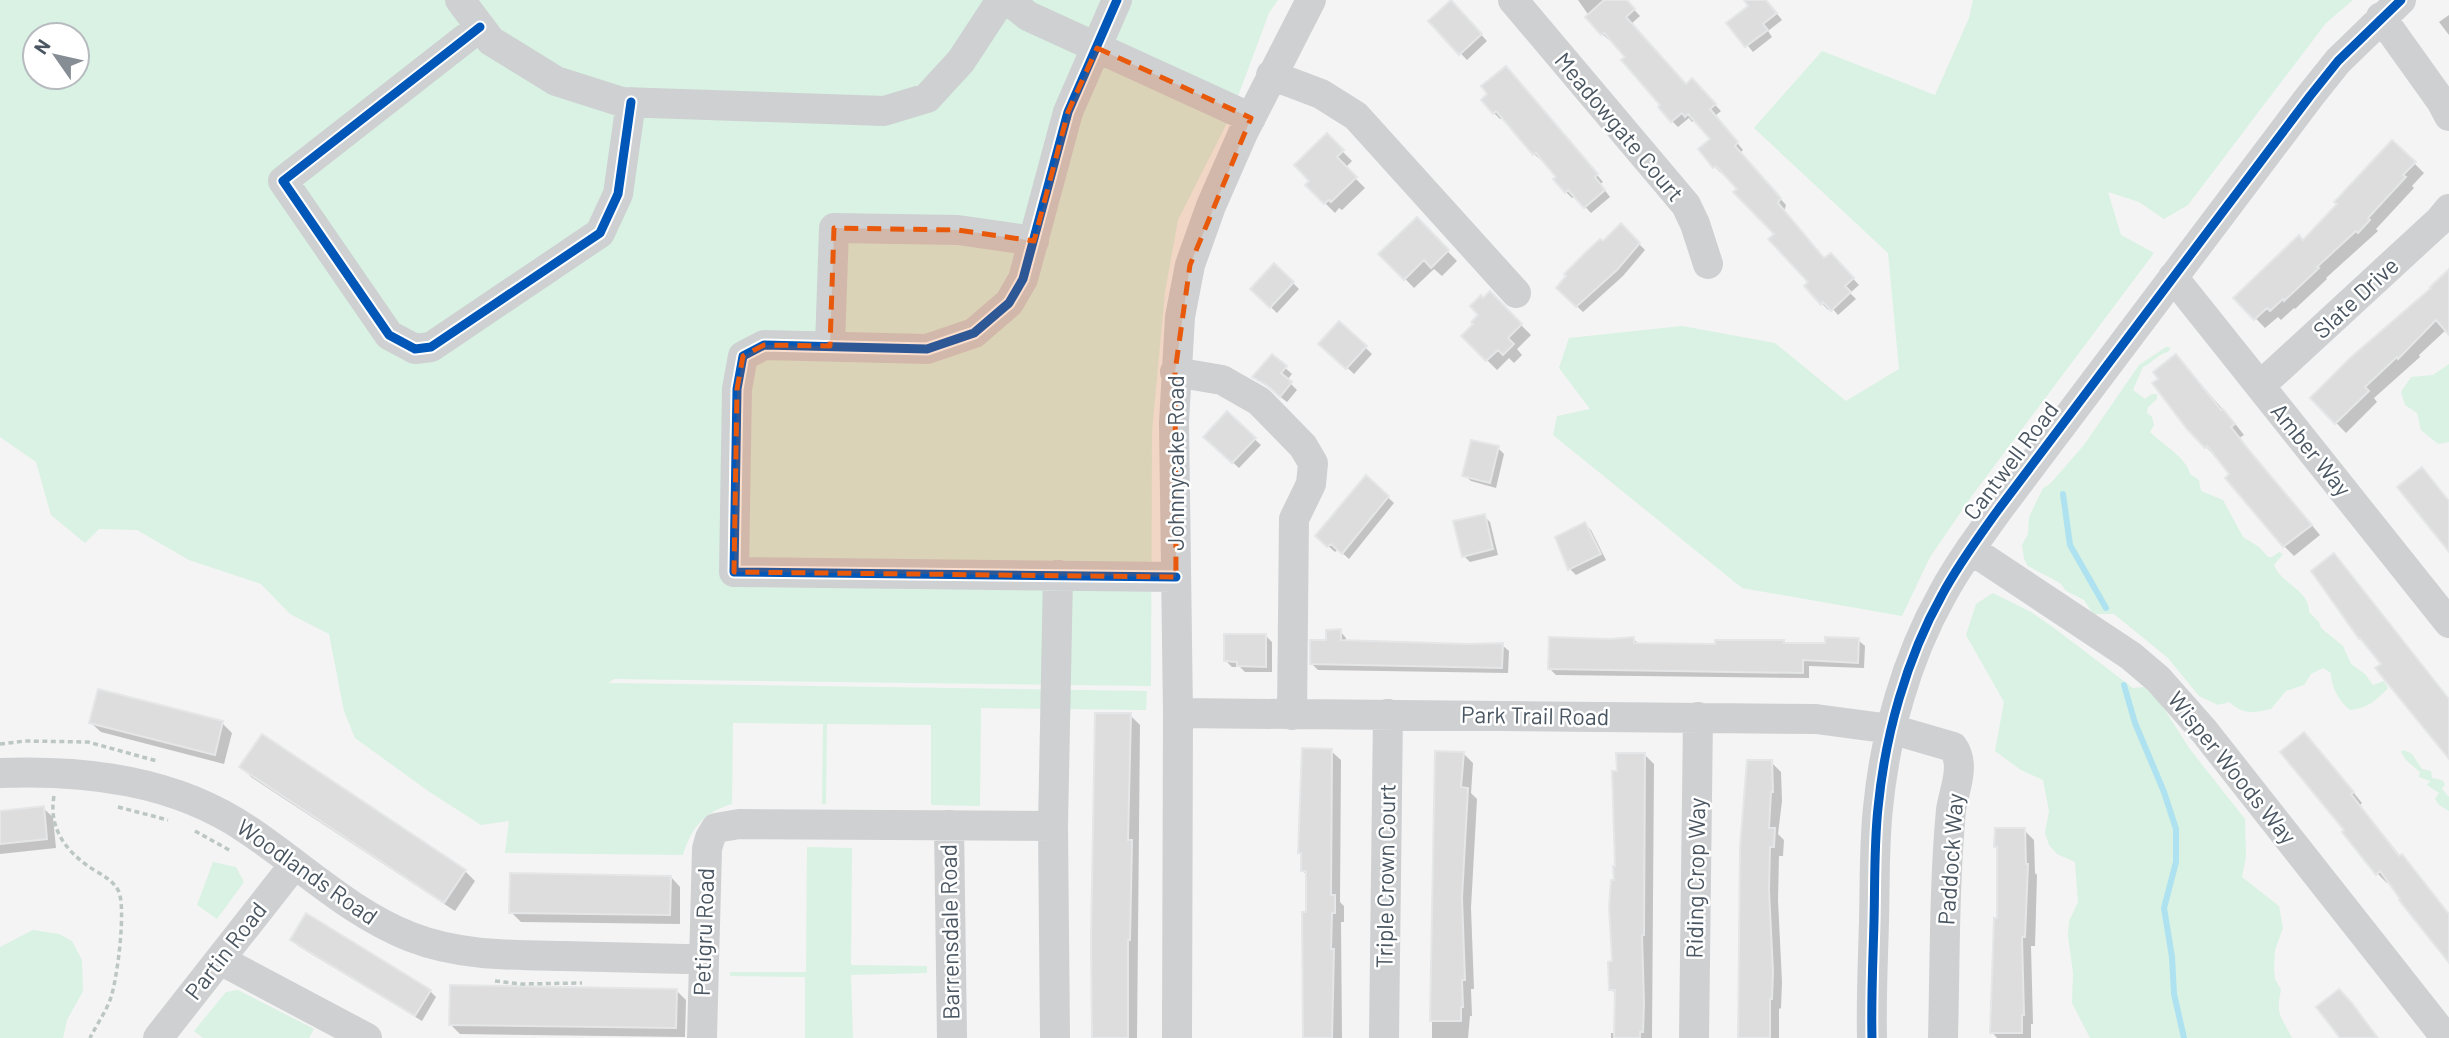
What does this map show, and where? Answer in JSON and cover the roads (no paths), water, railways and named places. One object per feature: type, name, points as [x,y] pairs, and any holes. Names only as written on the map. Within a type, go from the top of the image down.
[{"type":"street","points":[[460,0],[491,41],[556,81],[622,102],[884,111],[927,98],[961,61],[1001,0]]},
{"type":"street","points":[[1008,0],[1028,16],[1251,118]]},
{"type":"street","points":[[1117,0],[1068,112],[1023,279],[1009,303],[974,333],[927,349],[764,345],[743,356],[737,389],[734,572],[1176,577]]},
{"type":"street","name":"Johnnycake Road","points":[[1177,1038],[1175,372],[1180,317],[1190,265],[1211,206],[1271,75],[1311,0]]},
{"type":"street","name":"Meadowgate Court","points":[[1513,0],[1686,205],[1708,264]]},
{"type":"street","points":[[2391,8],[2449,117]]},
{"type":"street","name":"Cantwell Road","points":[[1872,1038],[1877,811],[1891,729],[1921,638],[1941,597],[1970,549],[2337,61],[2391,8]]},
{"type":"street","points":[[480,27],[283,181],[389,335],[415,349],[431,347],[600,233],[618,194],[631,102]]},
{"type":"street","points":[[1271,75],[1321,94],[1356,116],[1516,293]]},
{"type":"street","name":"Slate Drive","points":[[2260,386],[2449,209]]},
{"type":"street","points":[[830,346],[834,228],[958,230],[1034,242]]},
{"type":"street","name":"Amber Way","points":[[2173,277],[2449,622]]},
{"type":"street","points":[[1175,372],[1222,380],[1259,401],[1297,439],[1313,463],[1311,484],[1294,519],[1292,715]]},
{"type":"street","name":"Wisper Woods Way","points":[[1970,549],[2131,656],[2158,678],[2204,731],[2446,1038]]},
{"type":"street","points":[[1055,1038],[1053,826],[1058,575]]},
{"type":"street","name":"Park Trail Road","points":[[1178,713],[1816,719],[1891,729]]},
{"type":"street","name":"Triple Crown Court","points":[[1384,1038],[1388,714]]},
{"type":"street","name":"Riding Crop Way","points":[[1694,1038],[1698,717]]},
{"type":"street","name":"Paddock Way","points":[[1891,729],[1944,743],[1958,753],[1947,872],[1943,1038]]},
{"type":"street","name":"Woodlands Road","points":[[0,773],[57,773],[128,780],[201,803],[247,829],[294,865],[384,926],[453,949],[494,955],[702,957]]},
{"type":"street","name":"Petigru Road","points":[[702,1038],[702,957],[707,849],[716,828],[739,824],[949,825]]},
{"type":"street","points":[[949,825],[1053,826]]},
{"type":"street","name":"Barrensdale Road","points":[[949,825],[952,1038]]},
{"type":"street","name":"Partin Road","points":[[158,1038],[294,865]]},
{"type":"street","points":[[220,960],[367,1038]]},
{"type":"waterway","points":[[2063,494],[2070,545],[2106,608]]},
{"type":"waterway","points":[[2124,685],[2135,723],[2164,792],[2176,829],[2176,862],[2164,908],[2172,957],[2174,994],[2184,1038]]}]
